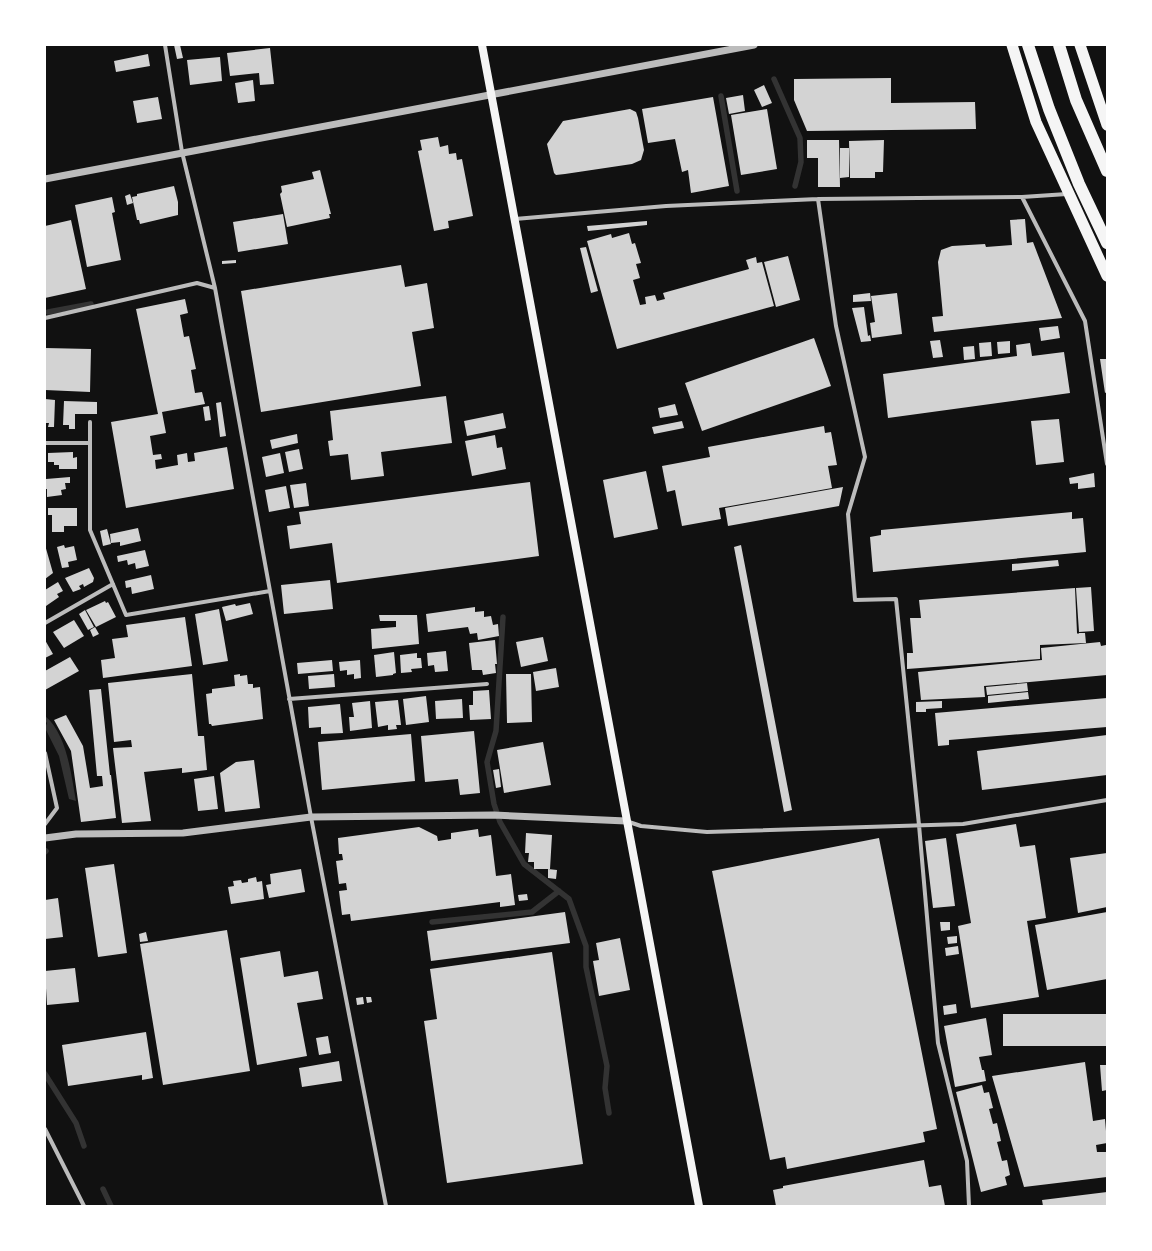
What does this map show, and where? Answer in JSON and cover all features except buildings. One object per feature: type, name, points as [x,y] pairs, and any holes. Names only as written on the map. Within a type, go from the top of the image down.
[{"type":"highway","points":[[1012,45],[1036,122],[1107,276]]},
{"type":"highway","points":[[1028,45],[1048,109],[1107,243]]},
{"type":"highway","points":[[1059,45],[1076,100],[1107,171]]},
{"type":"highway","points":[[1080,45],[1107,125]]},
{"type":"main road","points":[[482,45],[699,1206]]},
{"type":"street","points":[[165,45],[182,152],[215,288],[310,817],[386,1206]]},
{"type":"street","points":[[45,179],[754,45]]},
{"type":"street","points":[[515,219],[666,206],[818,199],[1022,197],[1069,194]]},
{"type":"street","points":[[1022,197],[1085,321],[1107,463]]},
{"type":"street","points":[[818,199],[836,326],[865,457],[848,514],[855,600],[896,599],[919,825],[938,1043],[967,1161],[969,1206]]},
{"type":"street","points":[[45,318],[197,283],[215,288]]},
{"type":"street","points":[[90,422],[90,530],[126,615],[270,591]]},
{"type":"street","points":[[45,443],[90,443]]},
{"type":"street","points":[[45,623],[113,584]]},
{"type":"street","points":[[289,699],[487,684]]},
{"type":"street","points":[[45,752],[57,808],[45,824]]},
{"type":"street","points":[[45,838],[76,834],[184,833],[310,817],[494,815],[626,821],[641,826],[707,832],[963,824],[1107,800]]},
{"type":"street","points":[[45,1129],[84,1206]]},
{"type":"shaded area","points":[[45,716],[58,733],[63,744],[70,767],[76,801],[69,799],[59,756],[45,728],[47,723],[45,721]]},
{"type":"waterway","points":[[774,79],[800,138],[801,162],[795,186]]},
{"type":"waterway","points":[[721,96],[737,191]]},
{"type":"waterway","points":[[48,312],[91,304]]},
{"type":"waterway","points":[[503,617],[496,731],[487,762],[494,804],[500,822],[524,864],[569,899],[586,946],[586,967],[607,1066],[605,1088],[609,1113]]},
{"type":"waterway","points":[[432,922],[532,912],[559,891]]},
{"type":"waterway","points":[[45,1074],[76,1123],[84,1146]]},
{"type":"waterway","points":[[103,1189],[111,1206]]}]
